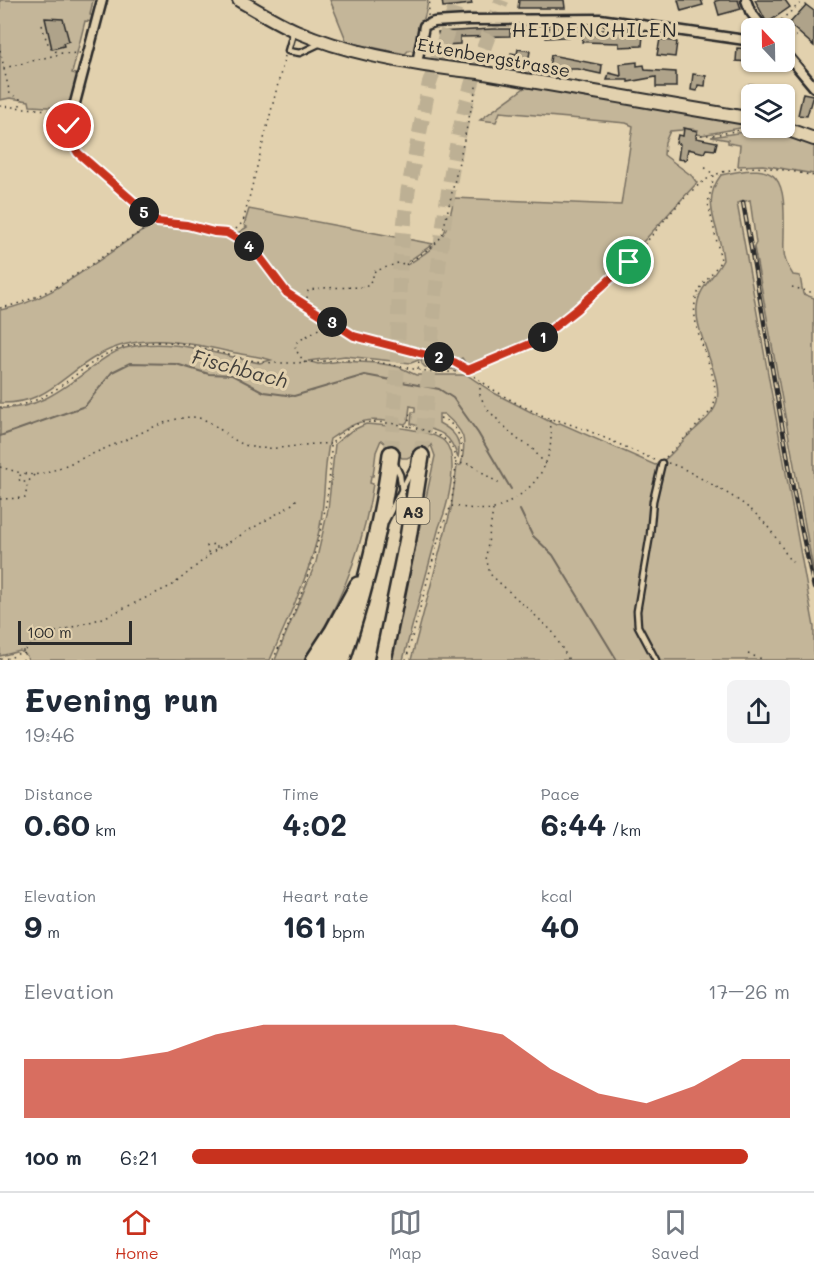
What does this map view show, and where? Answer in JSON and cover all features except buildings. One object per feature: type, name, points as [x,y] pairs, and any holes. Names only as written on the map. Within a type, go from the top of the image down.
[{"type":"highway","name":"A3","points":[[328,660],[365,587],[378,531],[391,454]]},
{"type":"highway","name":"A3","points":[[383,660],[422,456]]},
{"type":"highway","name":"A3","points":[[314,660],[347,607],[373,553]]},
{"type":"highway","name":"A3","points":[[374,660],[402,565]]},
{"type":"highway","points":[[342,660],[365,587]]},
{"type":"street","points":[[69,111],[75,103],[102,0]]},
{"type":"street","name":"Ettenbergstrasse","points":[[239,0],[294,30],[324,41],[417,63],[741,117]]},
{"type":"street","points":[[746,0],[755,18]]},
{"type":"street","points":[[417,63],[422,32],[424,26],[429,23],[502,18],[600,19],[741,39]]},
{"type":"street","points":[[795,64],[814,87]]},
{"type":"street","points":[[795,132],[814,139]]},
{"type":"lane","points":[[294,30],[288,51],[300,53],[324,41]]},
{"type":"lane","points":[[391,454],[400,475],[408,538]]},
{"type":"lane","points":[[378,531],[392,512],[422,456]]},
{"type":"lane","points":[[656,660],[642,635],[637,611],[650,535],[653,501],[662,463]]},
{"type":"path","points":[[429,23],[430,0]]},
{"type":"path","points":[[782,18],[798,2],[804,0]]},
{"type":"path","points":[[42,25],[47,45],[60,54]]},
{"type":"path","points":[[795,37],[799,35]]},
{"type":"path","points":[[0,50],[10,94],[20,99],[20,108]]},
{"type":"path","points":[[0,308],[25,303],[66,280],[157,222],[187,225],[214,232],[227,233],[235,230],[243,222],[266,122],[288,51]]},
{"type":"path","points":[[4,68],[60,54],[87,55]]},
{"type":"path","points":[[306,305],[308,291],[315,288],[324,290],[366,287],[373,278],[373,272],[401,262],[404,266],[434,245],[442,236],[479,72]]},
{"type":"path","points":[[0,106],[69,111],[70,134],[74,148],[157,222]]},
{"type":"path","points":[[695,135],[713,135],[741,130]]},
{"type":"path","points":[[702,165],[714,175]]},
{"type":"path","points":[[0,407],[17,406],[42,399],[109,352],[141,344],[183,343],[251,361],[305,363],[366,360],[418,370],[439,372],[468,370],[535,342],[553,330],[615,276],[690,193],[714,175],[731,169],[752,167],[814,176]]},
{"type":"path","points":[[662,463],[671,450],[712,410],[715,403],[714,385],[696,328],[695,311],[696,298],[704,282],[721,260],[708,203],[714,175]]},
{"type":"path","points":[[227,233],[253,248],[287,293],[354,336],[377,340],[454,362],[508,398],[550,419],[589,431],[653,459]]},
{"type":"path","points":[[792,287],[814,293]]},
{"type":"path","points":[[305,363],[295,349],[297,342],[329,324],[330,321]]},
{"type":"path","points":[[418,370],[419,360]]},
{"type":"path","points":[[480,381],[480,396],[488,410],[517,439],[531,447],[546,465]]},
{"type":"path","points":[[408,428],[410,412]]},
{"type":"path","points":[[0,467],[34,475],[49,472],[151,429],[186,418],[204,419],[235,441],[262,448],[310,443],[331,444],[355,425],[372,422],[434,432],[445,437],[454,451],[451,506],[441,530],[406,660]]},
{"type":"path","points":[[440,418],[448,421],[459,433],[462,443],[462,462]]},
{"type":"path","points":[[451,506],[493,509],[527,491],[546,465],[552,440],[550,419]]},
{"type":"path","points":[[273,660],[314,563],[329,486],[331,444]]},
{"type":"path","points":[[454,463],[470,464],[501,485]]},
{"type":"path","points":[[673,464],[752,509],[780,542],[790,561],[796,562]]},
{"type":"path","points":[[22,473],[18,478],[21,482],[28,482]]},
{"type":"path","points":[[0,499],[25,498],[28,482],[34,475]]},
{"type":"path","points":[[0,659],[10,658],[25,650],[42,636],[103,618],[173,585],[218,548],[290,506],[298,498]]},
{"type":"path","points":[[493,509],[486,557],[490,574],[552,631],[569,660]]},
{"type":"path","points":[[209,556],[207,546],[214,544],[218,548]]},
{"type":"path","points":[[23,660],[25,650]]},
{"type":"path","points":[[748,654],[765,660]]},
{"type":"shaded area","points":[[0,0],[93,0],[90,15],[95,16],[94,22],[85,21],[72,73],[80,75],[73,97],[65,106],[30,106],[29,101],[10,98],[0,100]]},
{"type":"shaded area","points":[[330,0],[428,0],[414,51],[409,50],[405,54],[347,42]]},
{"type":"shaded area","points":[[527,86],[741,122],[741,128],[702,135],[697,134],[698,130],[683,128],[670,131],[665,142],[664,155],[692,176],[697,183],[601,286],[558,323],[527,344],[468,367],[462,358],[453,363],[462,368],[459,370],[425,367],[421,359],[411,363],[345,356],[308,361],[318,364],[342,361],[377,363],[399,367],[416,375],[467,375],[494,393],[556,425],[560,423],[655,465],[660,463],[706,420],[712,413],[717,399],[714,374],[697,319],[698,300],[701,293],[723,260],[711,206],[715,186],[721,175],[757,170],[768,173],[776,179],[781,188],[786,262],[793,275],[800,276],[803,294],[814,298],[814,574],[754,247],[756,243],[750,200],[737,203],[814,627],[814,660],[411,660],[451,509],[457,466],[461,465],[464,442],[456,426],[444,414],[439,414],[439,423],[456,436],[459,446],[458,458],[451,442],[441,433],[411,424],[415,407],[410,406],[408,421],[405,424],[365,421],[330,439],[323,508],[315,548],[298,597],[270,660],[28,660],[27,656],[20,651],[0,656],[0,408],[26,406],[48,397],[107,357],[125,348],[160,344],[177,345],[260,363],[271,360],[179,342],[129,343],[97,356],[42,394],[16,402],[0,403],[0,310],[31,301],[45,294],[150,227],[166,223],[214,236],[231,236],[247,227],[244,225],[249,209],[433,244],[403,265],[404,267],[440,240],[448,224],[454,198],[621,205],[633,126],[626,123],[500,112],[496,122],[480,120]]},
{"type":"shaded area","points":[[741,132],[741,138],[795,137],[814,144],[814,174],[763,165],[738,166],[740,145],[711,137]]},
{"type":"shaded area","points":[[366,424],[407,429],[438,437],[444,441],[452,459],[449,496],[403,660],[391,660],[435,456],[431,445],[407,458],[402,458],[381,440],[376,452],[370,483],[373,484],[369,508],[357,554],[329,619],[304,660],[275,660],[316,562],[328,510],[335,444],[351,431]]},
{"type":"waterway","name":"Fischbach","points":[[0,436],[85,406],[112,372],[130,363],[176,364],[209,374],[232,375],[264,392],[294,396],[365,375],[439,389],[453,398],[478,433],[511,489]]},
{"type":"waterway","name":"Fischbach","points":[[520,510],[532,535],[553,555],[617,660]]},
{"type":"tunnel","points":[[391,454],[397,373],[400,263],[408,191],[429,85],[458,0]]},
{"type":"tunnel","points":[[421,456],[436,290],[453,165],[469,94],[502,0]]},
{"type":"railway","points":[[743,202],[794,494],[814,588]]},
{"type":"district","name":"HEIDENCHILEN","points":[[595,29]]},
{"type":"route","points":[[69,126],[71,141],[78,153],[148,217],[157,222],[227,233],[253,248],[287,293],[354,336],[377,340],[454,362],[468,370],[495,361],[535,342],[553,330],[629,262]]}]
